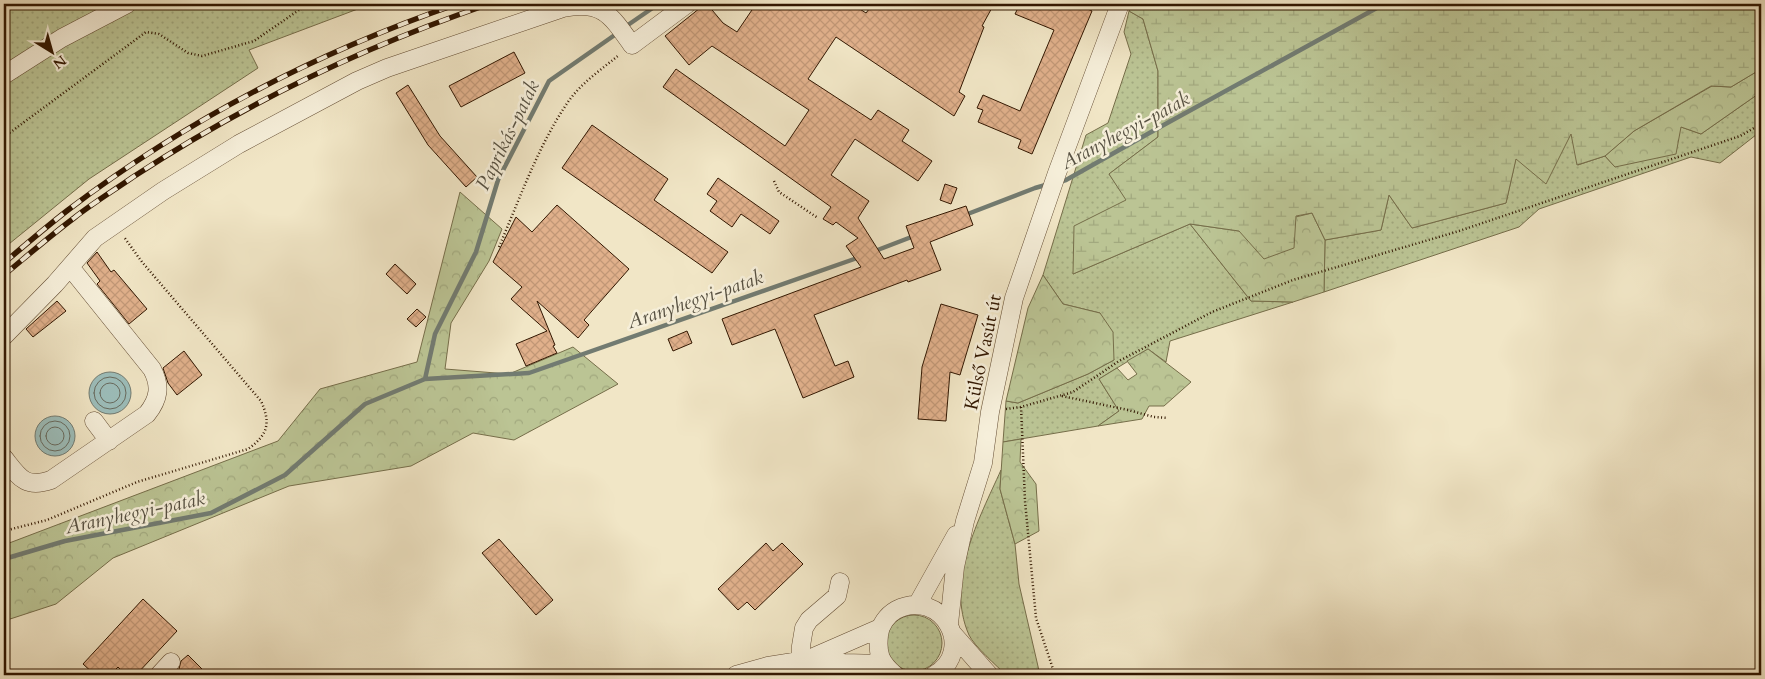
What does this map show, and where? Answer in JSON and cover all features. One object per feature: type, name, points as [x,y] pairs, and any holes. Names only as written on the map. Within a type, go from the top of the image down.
[{"type":"street","points":[[4,76],[62,38],[127,4]]},
{"type":"street","points":[[4,336],[70,268],[95,238],[164,191],[239,144],[357,81],[387,68],[563,8],[580,5],[595,7],[611,18],[629,40],[687,4]]},
{"type":"street","name":"Külső Vasút út","points":[[942,674],[951,658],[954,646],[951,629],[955,567],[965,521],[983,463],[990,412],[1014,298],[1056,173],[1120,4]]},
{"type":"street","points":[[4,458],[21,479],[29,483],[40,484],[51,480],[147,414],[154,405],[158,394],[157,378],[143,357],[70,268]]},
{"type":"street","points":[[94,421],[109,441]]},
{"type":"street","name":"Külső Vasút út","points":[[917,605],[965,521]]},
{"type":"street","points":[[804,660],[801,646],[804,628],[809,620],[837,596],[840,582]]},
{"type":"street","points":[[891,672],[878,649],[880,628],[893,612],[905,606],[917,605],[932,608],[941,614],[989,675]]},
{"type":"street","points":[[736,675],[768,666],[804,660],[880,628]]},
{"type":"street","points":[[804,660],[844,663],[891,672]]},
{"type":"street","points":[[159,675],[172,662]]},
{"type":"path","points":[[4,137],[146,32],[158,34],[188,53],[202,56],[254,41],[299,10],[314,4]]},
{"type":"path","points":[[499,247],[540,151],[569,101],[629,40]]},
{"type":"path","points":[[990,412],[1021,407],[1074,392],[1119,362],[1212,312],[1292,280],[1459,231],[1740,136],[1761,124]]},
{"type":"path","points":[[774,181],[779,192],[818,218]]},
{"type":"path","points":[[1061,396],[1154,417],[1168,418]]},
{"type":"path","points":[[1021,407],[1025,502],[1036,618],[1055,675]]},
{"type":"green space","points":[[8,4],[371,4],[249,50],[258,68],[89,179],[4,248],[4,7]]},
{"type":"green space","points":[[1132,4],[1761,4],[1761,69],[1731,87],[1711,86],[1634,131],[1605,156],[1577,165],[1571,134],[1546,184],[1516,159],[1506,203],[1412,228],[1389,195],[1381,230],[1325,240],[1312,213],[1296,216],[1294,248],[1264,259],[1239,231],[1190,224],[1073,274],[1074,226],[1126,200],[1109,174],[1158,137],[1158,71],[1143,19],[1129,11]]},
{"type":"green space","points":[[1129,11],[1143,19],[1158,71],[1158,137],[1109,174],[1127,200],[1073,274],[1190,224],[1251,301],[1293,302],[1170,341],[1166,362],[1148,349],[1099,379],[1119,411],[1098,426],[1003,442],[1006,401],[1018,403],[1088,374],[1114,360],[1100,313],[1063,304],[1043,275],[1086,135],[1108,123],[1131,54],[1124,32]]},
{"type":"green space","points":[[1761,69],[1761,92],[1701,134],[1681,127],[1676,154],[1615,167],[1605,156],[1634,131],[1712,86],[1731,87]]},
{"type":"green space","points":[[1761,92],[1761,131],[1720,163],[1691,157],[1539,209],[1519,227],[1324,292],[1325,240],[1381,230],[1389,195],[1412,228],[1506,203],[1516,158],[1572,133],[1578,165],[1605,156],[1615,167],[1681,127],[1701,134]]},
{"type":"green space","points":[[460,192],[502,229],[489,261],[451,323],[445,369],[509,374],[573,347],[618,384],[514,440],[473,433],[411,466],[289,486],[113,558],[56,604],[4,621],[4,545],[278,441],[320,389],[417,362]]},
{"type":"green space","points":[[1312,213],[1325,240],[1324,292],[1293,302],[1251,301],[1190,224],[1239,231]]},
{"type":"green space","points":[[1043,275],[1063,304],[1100,313],[1113,332],[1114,360],[1088,374],[1018,403],[1006,401],[1028,308]]},
{"type":"green space","points":[[1148,349],[1191,382],[1164,406],[1149,406],[1142,419],[1098,426],[1119,411],[1099,379],[1117,368],[1128,380],[1137,374],[1127,361]]},
{"type":"green space","points":[[1021,439],[1020,462],[1036,484],[1039,531],[1015,544],[1000,489],[1003,442]]},
{"type":"green space","points":[[1001,470],[1000,489],[1015,544],[1019,584],[1040,675],[1006,675],[972,640],[963,614],[961,593],[968,551],[983,509]]},
{"type":"green space","points":[[908,615],[920,615],[930,619],[938,627],[942,643],[938,659],[930,667],[920,671],[908,671],[898,667],[890,659],[886,649],[886,637],[890,627],[898,619]]},
{"type":"green space","points":[[837,670],[862,675],[794,675]]},
{"type":"water","points":[[114,372],[122,375],[128,381],[131,393],[128,405],[122,411],[106,414],[98,411],[92,405],[89,389],[92,381],[98,375]]},
{"type":"water","points":[[59,416],[66,419],[72,425],[75,436],[74,444],[66,453],[59,456],[51,456],[44,453],[36,444],[35,432],[38,425],[47,417]]},
{"type":"building","points":[[705,4],[723,23],[737,32],[756,4],[852,4],[866,13],[873,4],[994,4],[982,26],[984,27],[959,92],[965,96],[954,116],[836,37],[808,79],[871,120],[878,110],[909,130],[902,141],[932,161],[918,181],[855,139],[831,175],[869,201],[858,218],[884,259],[914,248],[906,226],[966,206],[973,225],[930,242],[941,270],[908,282],[907,280],[814,315],[835,366],[848,361],[854,377],[803,398],[775,329],[732,345],[722,319],[861,267],[846,246],[858,238],[836,222],[833,225],[823,219],[831,207],[663,87],[676,69],[785,146],[809,110],[712,46],[689,65],[665,36]]},
{"type":"building","points":[[1020,4],[1085,4],[1084,7],[1092,11],[1032,154],[1018,148],[1021,140],[978,122],[983,110],[977,108],[983,95],[1020,111],[1054,30],[1015,14]]},
{"type":"building","points":[[514,52],[525,73],[461,107],[449,86]]},
{"type":"building","points":[[408,85],[440,136],[477,177],[466,187],[428,145],[396,93]]},
{"type":"building","points":[[592,125],[668,179],[654,200],[728,252],[712,273],[562,168]]},
{"type":"building","points":[[718,178],[779,221],[770,234],[741,214],[732,227],[710,211],[717,201],[707,194]]},
{"type":"building","points":[[945,184],[957,188],[951,204],[940,200]]},
{"type":"building","points":[[557,205],[629,269],[584,320],[589,325],[578,338],[537,301],[557,353],[526,366],[516,344],[547,331],[511,299],[522,287],[493,262],[516,217],[532,232]]},
{"type":"building","points":[[97,252],[111,272],[114,270],[147,309],[129,324],[97,284],[100,281],[87,263]]},
{"type":"building","points":[[395,264],[416,284],[407,294],[386,274]]},
{"type":"building","points":[[57,301],[66,311],[33,337],[26,329]]},
{"type":"building","points":[[941,304],[978,315],[960,375],[950,372],[946,421],[918,419],[922,367]]},
{"type":"building","points":[[417,309],[426,317],[416,327],[407,319]]},
{"type":"building","points":[[687,331],[692,343],[673,351],[668,339]]},
{"type":"building","points":[[184,351],[202,375],[177,395],[168,383],[163,368]]},
{"type":"building","points":[[499,539],[553,600],[536,615],[482,553]]},
{"type":"building","points":[[766,543],[773,551],[782,543],[803,564],[755,610],[747,602],[738,610],[718,589]]},
{"type":"building","points":[[143,599],[177,631],[136,675],[126,675],[118,667],[110,675],[95,675],[83,664]]},
{"type":"building","points":[[188,655],[208,675],[173,675],[179,669],[181,661]]},
{"type":"waterway","name":"Paprikás-patak","points":[[625,27],[654,7],[655,4]]},
{"type":"waterway","name":"Aranyhegyi-patak","points":[[1059,182],[1066,180],[1384,4]]},
{"type":"waterway","name":"Paprikás-patak","points":[[425,379],[435,334],[476,252],[498,180],[549,81],[619,32]]},
{"type":"waterway","name":"Aranyhegyi-patak","points":[[965,215],[1049,184]]},
{"type":"waterway","name":"Aranyhegyi-patak","points":[[875,251],[914,236]]},
{"type":"waterway","name":"Aranyhegyi-patak","points":[[4,559],[65,541],[211,513],[285,475],[365,404],[425,379],[529,373],[860,257]]},
{"type":"railway","points":[[4,263],[60,216],[159,147],[206,118],[254,92],[354,44],[457,4]]},
{"type":"railway","points":[[4,275],[88,207],[175,150],[218,125],[305,79],[350,58],[489,4]]}]
